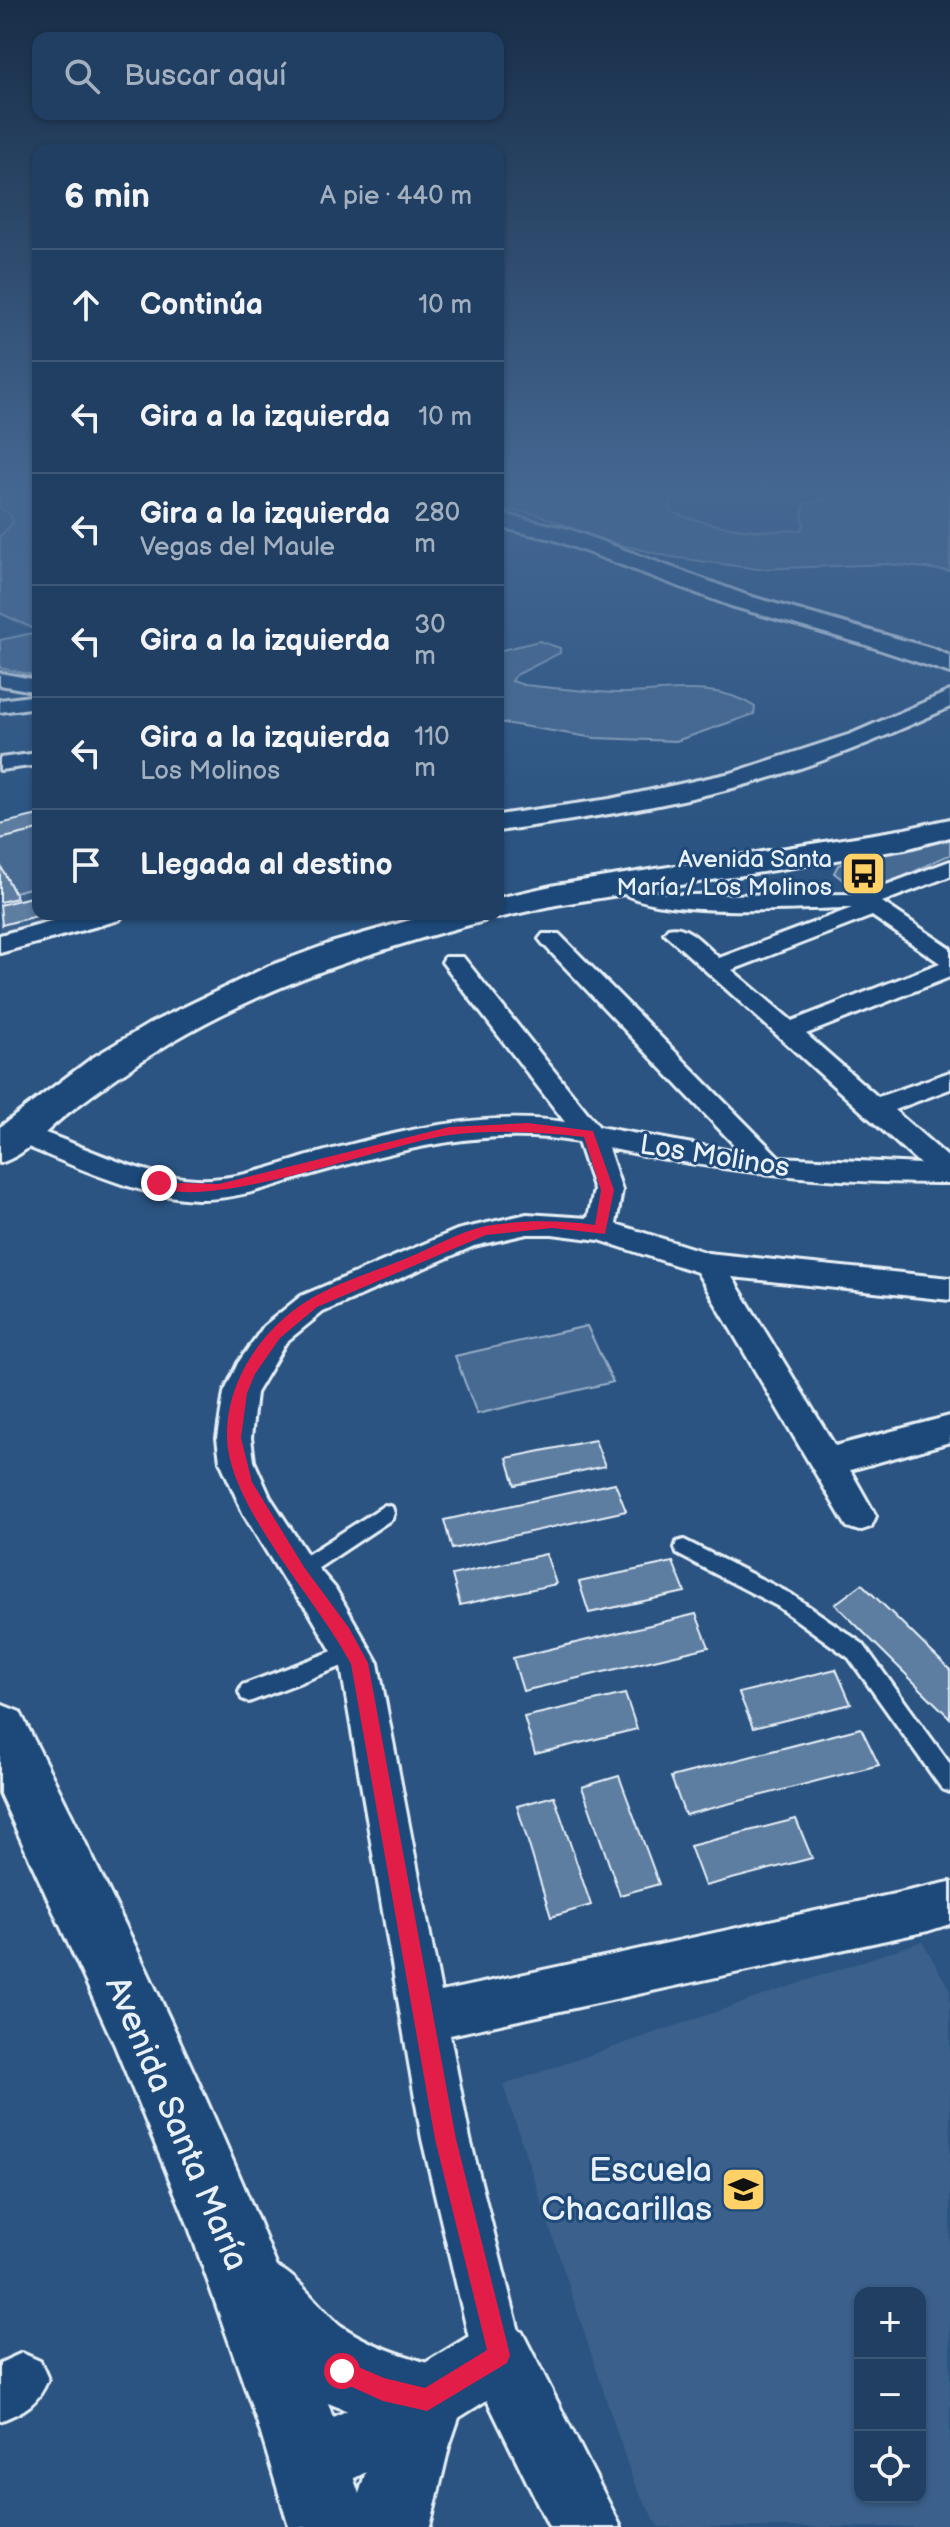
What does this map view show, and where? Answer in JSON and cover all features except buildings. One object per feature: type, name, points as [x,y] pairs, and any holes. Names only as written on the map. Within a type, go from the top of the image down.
[{"type":"main road","points":[[766,608],[918,651],[950,665]]},
{"type":"main road","points":[[504,907],[624,885],[683,903],[950,828]]},
{"type":"main road","points":[[6,1137],[112,1063],[242,990],[332,954],[451,920]]},
{"type":"main road","name":"Avenida Santa María","points":[[0,1731],[91,1918],[160,2070],[229,2243],[320,2495]]},
{"type":"main road","points":[[229,2243],[249,2282],[275,2317],[306,2347],[342,2371],[383,2389],[427,2400],[410,2447],[390,2527]]},
{"type":"street","points":[[918,651],[932,668],[938,682],[926,709]]},
{"type":"street","points":[[0,679],[32,685]]},
{"type":"street","points":[[504,822],[610,807],[738,779],[835,748],[950,698]]},
{"type":"street","points":[[0,706],[32,702]]},
{"type":"street","points":[[0,764],[32,760]]},
{"type":"street","points":[[715,968],[950,868]]},
{"type":"street","points":[[949,1173],[715,968],[683,903],[870,904],[950,959]]},
{"type":"street","points":[[0,944],[87,920]]},
{"type":"street","points":[[551,939],[772,1167]]},
{"type":"street","points":[[454,962],[589,1133],[608,1190],[600,1230]]},
{"type":"street","points":[[788,1032],[950,968]]},
{"type":"street","points":[[874,1108],[950,1080]]},
{"type":"street","name":"Los Molinos","points":[[6,1137],[159,1183],[199,1189],[240,1184],[449,1131],[528,1127],[589,1133],[688,1155],[772,1167],[846,1172],[949,1173]]},
{"type":"street","points":[[586,2527],[499,2355],[446,2139],[359,1663],[322,1600],[298,1571],[245,1483],[234,1438],[240,1393],[255,1362],[275,1334],[312,1304],[467,1237],[527,1224],[600,1230],[708,1264],[950,1289]]},
{"type":"street","points":[[708,1264],[859,1516]]},
{"type":"street","points":[[827,1462],[950,1429]]},
{"type":"street","points":[[422,2019],[583,1987],[950,1903]]},
{"type":"street","points":[[320,2495],[370,2435],[499,2355]]},
{"type":"lane","points":[[298,1571],[385,1513]]},
{"type":"lane","points":[[684,1548],[784,1600],[856,1651],[950,1782]]},
{"type":"lane","points":[[249,1692],[354,1652]]},
{"type":"shaded area","points":[[0,608],[32,608],[32,628],[0,613]]},
{"type":"shaded area","points":[[32,633],[32,675],[0,668],[0,640]]},
{"type":"shaded area","points":[[539,641],[560,648],[560,653],[516,675],[512,681],[524,685],[605,692],[687,690],[722,693],[755,707],[754,714],[676,741],[595,738],[504,723],[504,650]]},
{"type":"shaded area","points":[[32,816],[32,920],[59,920],[0,935],[0,824]]},
{"type":"shaded area","points":[[32,831],[32,888],[14,892],[0,865],[0,839]]},
{"type":"shaded area","points":[[950,840],[950,855],[892,881],[862,886],[834,873],[838,865],[851,861]]},
{"type":"shaded area","points":[[587,1326],[613,1382],[477,1414],[455,1356]]},
{"type":"shaded area","name":"Escuela Chacarillas","points":[[922,1941],[950,1990],[950,2527],[658,2527],[633,2481],[503,2085]]},
{"type":"place","name":"Avenida Santa María / Los Molinos","points":[[863,873]]},
{"type":"place","name":"Escuela Chacarillas","points":[[743,2189]]},
{"type":"route","points":[[159,1183],[178,1188],[219,1188],[449,1131],[528,1127],[589,1133],[608,1190],[600,1230],[527,1224],[484,1231],[312,1304],[275,1334],[261,1352],[240,1393],[235,1415],[237,1461],[256,1505],[298,1571],[322,1600],[359,1663],[446,2139],[499,2355],[427,2400],[383,2389],[342,2371]]}]
